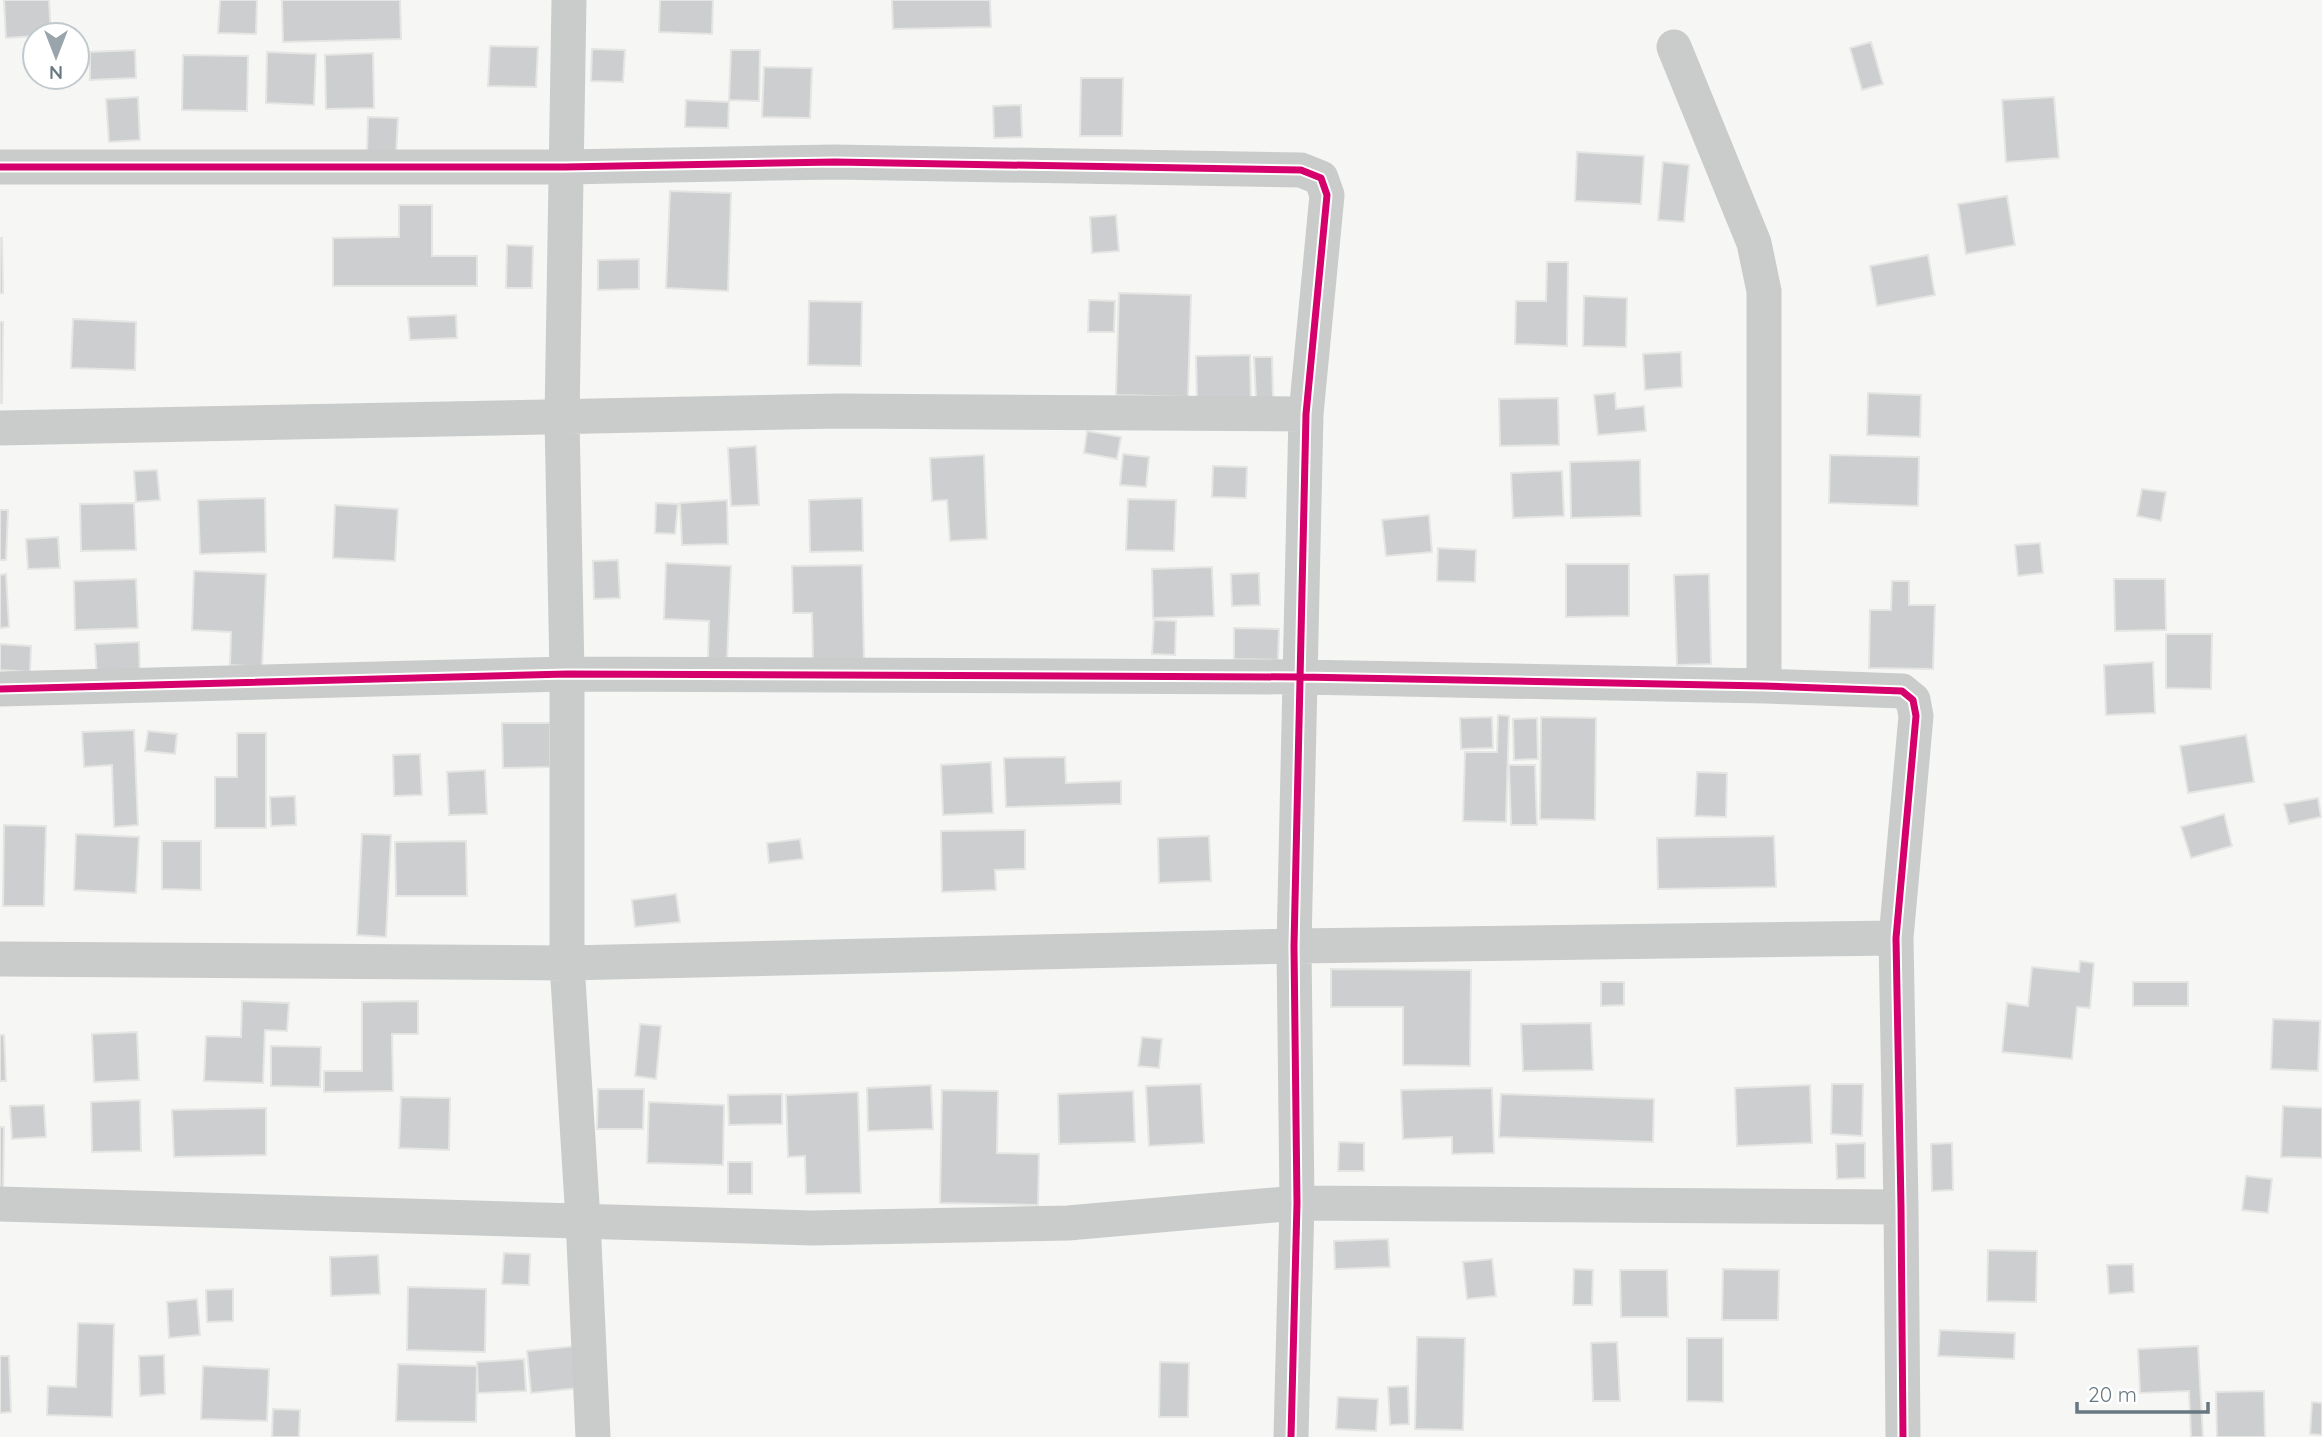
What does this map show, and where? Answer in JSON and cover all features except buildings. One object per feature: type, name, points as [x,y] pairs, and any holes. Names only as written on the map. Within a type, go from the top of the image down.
[{"type":"street","points":[[569,0],[562,418],[567,674],[567,963],[593,1437]]},
{"type":"street","points":[[1674,47],[1755,243],[1764,291],[1764,686]]},
{"type":"street","points":[[0,167],[565,167],[835,162],[1301,170],[1321,178],[1327,195],[1306,414],[1294,946],[1297,1203],[1291,1437]]},
{"type":"street","points":[[0,428],[840,411],[1306,414]]},
{"type":"street","points":[[0,689],[567,674],[1301,677],[1902,691],[1913,700],[1916,716],[1896,938],[1902,1207],[1903,1437]]},
{"type":"street","points":[[0,959],[567,963],[1294,946],[1896,938]]},
{"type":"street","points":[[0,1204],[812,1228],[1068,1223],[1297,1203],[1902,1207]]},
{"type":"cycle path","points":[[0,167],[565,167],[835,162],[1301,170],[1321,178],[1327,195],[1306,414],[1294,946],[1297,1203],[1291,1437]]},
{"type":"cycle path","points":[[0,689],[567,674],[1301,677],[1902,691],[1913,700],[1916,716],[1896,938],[1903,1437]]}]
